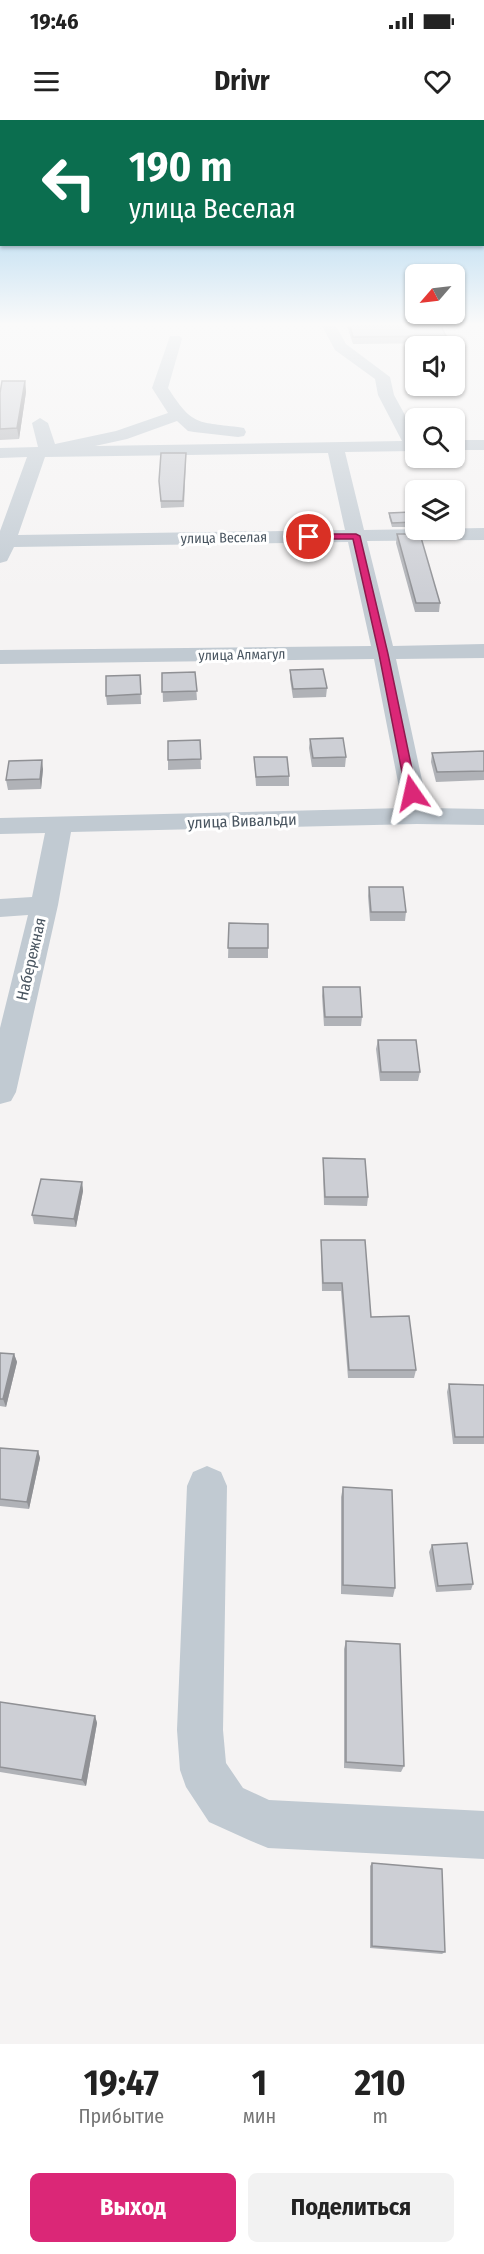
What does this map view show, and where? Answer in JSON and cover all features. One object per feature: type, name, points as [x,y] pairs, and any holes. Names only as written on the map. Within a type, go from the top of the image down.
[{"type":"street","points":[[43,452],[121,435],[177,416]]},
{"type":"street","points":[[180,416],[194,427],[263,434],[278,448]]},
{"type":"street","points":[[397,416],[405,430]]},
{"type":"street","points":[[2,546],[43,452],[40,423]]},
{"type":"street","points":[[465,445],[484,445]]},
{"type":"street","points":[[0,453],[405,446]]},
{"type":"street","points":[[335,447],[384,654],[417,816]]},
{"type":"street","name":"улица Веселая","points":[[2,546],[484,534]]},
{"type":"street","name":"улица Алмагул","points":[[0,657],[484,651]]},
{"type":"street","name":"улица Вивальди","points":[[0,826],[417,816],[484,817]]},
{"type":"street","name":"Набережная","points":[[0,1092],[44,905],[59,825]]},
{"type":"street","points":[[0,908],[44,905]]},
{"type":"street","points":[[207,1486],[200,1730],[203,1770],[226,1805],[268,1824],[484,1835]]},
{"type":"building","points":[[0,416],[19,416],[17,428],[0,429]]},
{"type":"building","points":[[161,453],[186,453],[183,501],[161,501],[159,481]]},
{"type":"building","points":[[405,512],[405,522],[392,523],[389,513]]},
{"type":"building","points":[[397,534],[405,534],[405,540],[422,540],[440,603],[416,603]]},
{"type":"building","points":[[323,669],[327,688],[293,689],[290,670]]},
{"type":"building","points":[[195,672],[197,691],[162,692],[162,673]]},
{"type":"building","points":[[140,675],[141,694],[106,696],[106,676]]},
{"type":"building","points":[[343,738],[346,757],[313,758],[310,739]]},
{"type":"building","points":[[200,740],[201,759],[168,760],[168,741]]},
{"type":"building","points":[[484,751],[484,771],[437,772],[432,753]]},
{"type":"building","points":[[254,757],[287,757],[289,776],[256,777]]},
{"type":"building","points":[[42,760],[40,779],[6,780],[9,761]]},
{"type":"building","points":[[369,887],[403,887],[406,912],[371,912]]},
{"type":"building","points":[[229,923],[268,924],[268,948],[228,948]]},
{"type":"building","points":[[323,987],[360,987],[362,1017],[325,1017]]},
{"type":"building","points":[[378,1040],[416,1040],[420,1072],[381,1072]]},
{"type":"building","points":[[323,1158],[365,1159],[368,1197],[325,1197]]},
{"type":"building","points":[[41,1179],[82,1182],[74,1219],[32,1215]]},
{"type":"building","points":[[321,1240],[365,1240],[371,1317],[409,1316],[416,1370],[349,1370],[342,1283],[323,1283]]},
{"type":"building","points":[[0,1353],[14,1354],[3,1399],[0,1399]]},
{"type":"building","points":[[449,1384],[484,1385],[484,1437],[455,1437]]},
{"type":"building","points":[[0,1448],[38,1451],[27,1502],[0,1499]]},
{"type":"building","points":[[343,1487],[392,1490],[395,1588],[343,1585]]},
{"type":"building","points":[[467,1543],[473,1584],[438,1586],[432,1545]]},
{"type":"building","points":[[346,1641],[400,1644],[404,1766],[346,1762]]},
{"type":"building","points":[[0,1702],[95,1716],[82,1780],[0,1767]]},
{"type":"building","points":[[372,1863],[442,1869],[445,1952],[372,1946]]},
{"type":"route","points":[[309,537],[356,536],[384,654],[412,793]]}]
